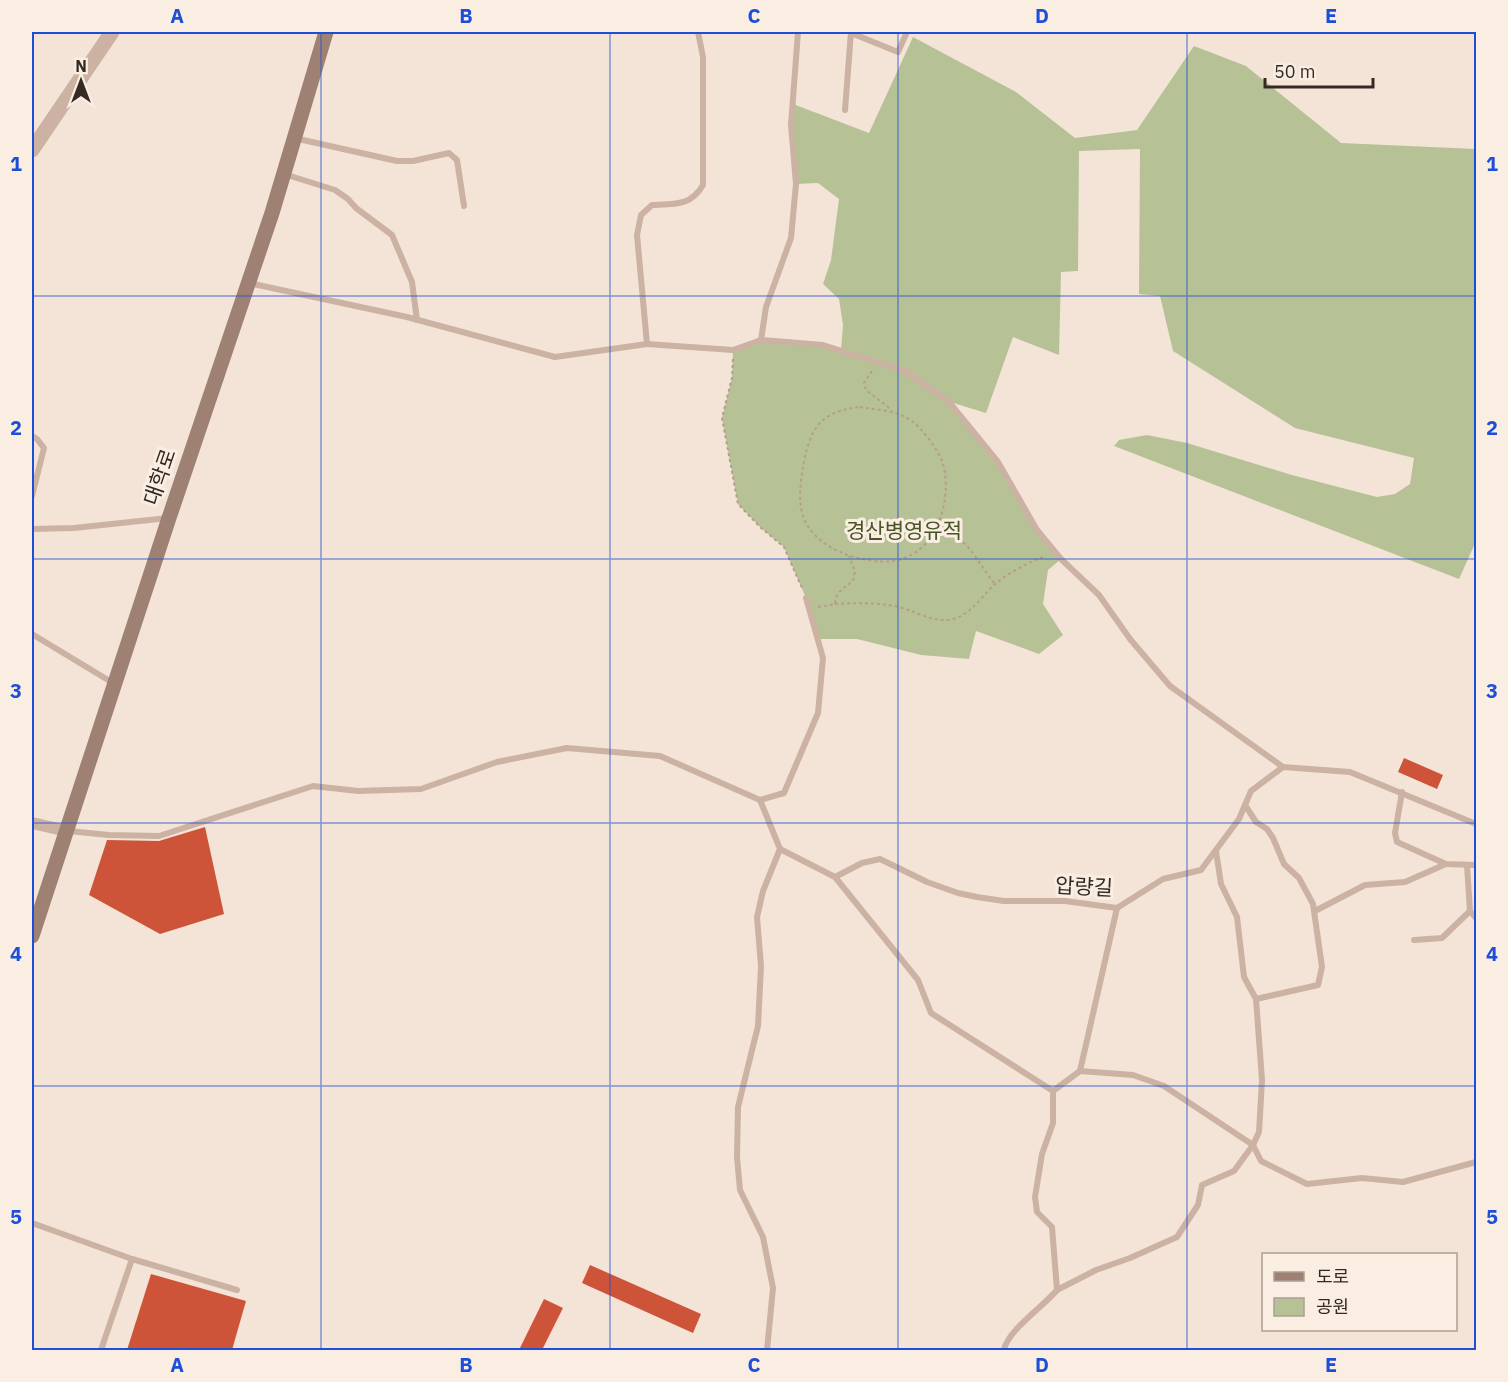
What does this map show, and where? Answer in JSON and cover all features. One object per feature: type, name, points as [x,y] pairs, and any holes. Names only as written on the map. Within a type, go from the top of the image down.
[{"type":"main road","name":"대학로","points":[[32,936],[248,283],[326,32]]},
{"type":"street","points":[[32,150],[112,32]]},
{"type":"street","points":[[32,823],[67,831]]},
{"type":"lane","points":[[647,344],[637,235],[641,215],[652,205],[679,204],[697,196],[703,184],[703,57],[698,32]]},
{"type":"lane","points":[[761,340],[766,308],[791,238],[796,184],[791,125],[798,32]]},
{"type":"lane","points":[[845,110],[851,32],[898,52],[907,32]]},
{"type":"lane","points":[[293,138],[397,161],[413,161],[449,153],[457,160],[464,206]]},
{"type":"lane","points":[[283,174],[335,190],[392,235],[412,282],[417,320]]},
{"type":"lane","points":[[248,283],[417,320],[555,357],[647,344],[734,350],[761,340],[823,345],[905,371],[949,402],[998,462],[1037,530],[1099,595],[1130,639],[1170,686],[1283,767],[1350,771],[1476,824]]},
{"type":"lane","points":[[32,436],[44,448],[32,496]]},
{"type":"lane","points":[[32,529],[74,528],[169,518]]},
{"type":"lane","points":[[67,831],[159,836],[313,786],[358,791],[421,789],[496,762],[567,748],[660,756],[760,800],[784,793],[818,713],[823,658],[806,598]]},
{"type":"lane","points":[[32,634],[114,684]]},
{"type":"lane","name":"압량길","points":[[835,877],[862,863],[880,859],[927,882],[967,895],[1004,901],[1065,901],[1118,908],[1162,879],[1201,870],[1239,819],[1251,791],[1283,767]]},
{"type":"lane","points":[[1402,792],[1395,833],[1397,842],[1446,864],[1476,865]]},
{"type":"lane","points":[[760,800],[780,849],[835,877],[918,980],[931,1013],[1053,1091]]},
{"type":"lane","points":[[1245,805],[1256,822],[1267,829],[1284,864],[1299,878],[1313,904],[1322,968],[1318,985],[1256,999]]},
{"type":"lane","points":[[767,1350],[773,1288],[763,1237],[740,1190],[737,1157],[738,1107],[758,1026],[761,966],[757,917],[763,891],[780,849]]},
{"type":"lane","points":[[1004,1350],[1005,1344],[1025,1319],[1046,1304],[1057,1290],[1096,1270],[1177,1237],[1198,1205],[1202,1185],[1234,1171],[1259,1132],[1262,1080],[1256,999],[1244,977],[1237,917],[1221,884],[1216,851]]},
{"type":"lane","points":[[1315,911],[1365,885],[1405,882],[1446,864]]},
{"type":"lane","points":[[1467,865],[1470,911],[1476,918]]},
{"type":"lane","points":[[1053,1091],[1080,1071],[1118,908]]},
{"type":"lane","points":[[1414,940],[1442,938],[1470,911]]},
{"type":"lane","points":[[1080,1071],[1133,1075],[1164,1086],[1252,1145],[1260,1161],[1307,1184],[1362,1178],[1403,1182],[1476,1162]]},
{"type":"lane","points":[[1053,1091],[1053,1123],[1042,1154],[1035,1197],[1037,1212],[1052,1227],[1057,1290]]},
{"type":"lane","points":[[32,1223],[132,1259],[237,1290]]},
{"type":"lane","points":[[102,1350],[132,1259]]},
{"type":"path","points":[[734,350],[732,378],[722,417],[738,504],[784,547],[806,598]]},
{"type":"path","points":[[878,362],[864,383],[866,390],[894,412],[913,421],[931,442],[942,461],[945,480],[943,512],[936,531],[918,550],[900,561],[873,561],[849,556],[834,550],[815,536],[807,523],[801,508],[801,483],[805,457],[818,425],[830,415],[843,409],[860,407],[894,412]]},
{"type":"path","points":[[936,531],[955,537],[972,552],[978,564],[995,584]]},
{"type":"path","points":[[809,608],[875,602],[902,608],[923,617],[948,620],[968,613],[995,584],[1038,559],[1056,552]]},
{"type":"path","points":[[835,604],[835,597],[839,591],[853,581],[855,571],[849,556]]},
{"type":"green space","name":"경산병영유적","points":[[913,37],[1016,92],[1075,138],[1137,130],[1194,46],[1246,66],[1341,143],[1476,149],[1476,541],[1459,579],[1114,446],[1119,440],[1147,435],[1187,443],[1292,475],[1377,497],[1395,494],[1410,484],[1414,458],[1295,428],[1173,351],[1160,296],[1139,294],[1140,149],[1079,151],[1078,271],[1061,272],[1059,355],[1013,337],[986,413],[950,402],[998,462],[1037,530],[1061,559],[1048,570],[1043,604],[1063,635],[1039,654],[976,631],[969,659],[921,655],[857,639],[818,639],[806,598],[784,547],[738,504],[722,418],[732,378],[733,350],[755,342],[823,345],[841,350],[843,325],[839,299],[823,284],[831,260],[839,199],[818,183],[796,184],[793,104],[869,133]]},
{"type":"building","points":[[1404,758],[1443,775],[1437,789],[1398,772]]},
{"type":"building","points":[[205,827],[224,914],[160,934],[89,895],[107,840],[159,841]]},
{"type":"building","points":[[590,1265],[701,1314],[693,1333],[582,1283]]},
{"type":"building","points":[[151,1274],[246,1301],[232,1350],[127,1350]]},
{"type":"building","points":[[544,1299],[563,1308],[542,1350],[519,1350]]}]
